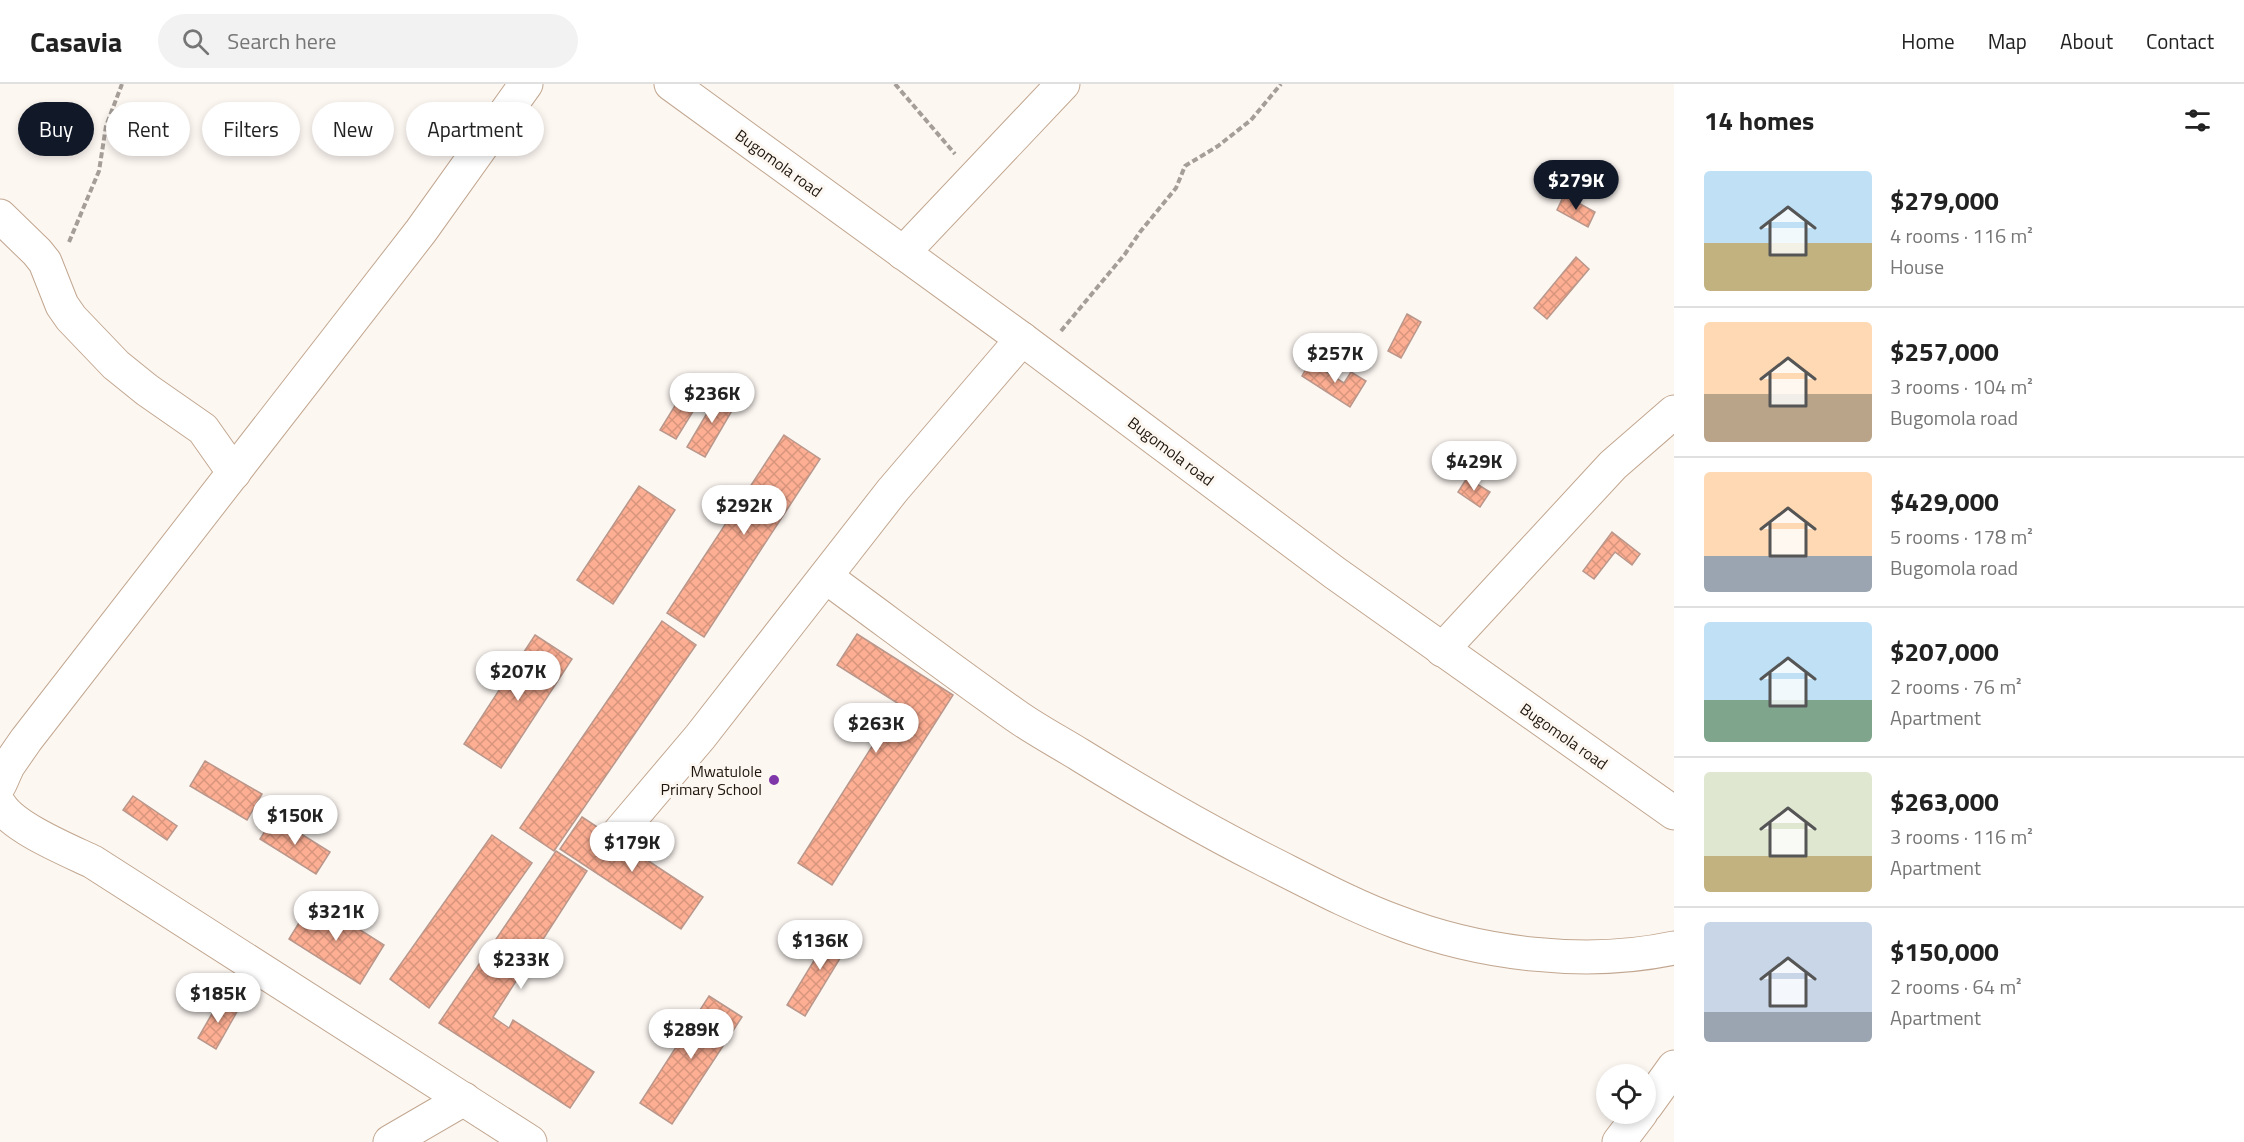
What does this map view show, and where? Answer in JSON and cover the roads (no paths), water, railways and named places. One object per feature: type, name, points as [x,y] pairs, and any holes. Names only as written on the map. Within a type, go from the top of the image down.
[{"type":"street","points":[[0,783],[8,766],[26,740],[421,231],[526,84]]},
{"type":"street","name":"Bugomola road","points":[[671,84],[1335,573],[1674,813]]},
{"type":"street","points":[[903,253],[1063,84]]},
{"type":"street","points":[[0,216],[45,262],[62,305],[71,318],[116,364],[147,390],[203,429],[234,472]]},
{"type":"street","points":[[617,835],[700,737],[892,491],[1031,347]]},
{"type":"street","points":[[1442,650],[1613,465],[1674,412]]},
{"type":"street","points":[[826,577],[1017,716],[1124,782],[1212,833],[1347,901],[1397,923],[1444,938],[1561,958],[1658,952],[1674,948]]},
{"type":"street","points":[[0,805],[6,814],[31,830],[93,862],[530,1142]]},
{"type":"street","points":[[1656,1092],[1674,1067]]},
{"type":"street","points":[[390,1142],[464,1099]]},
{"type":"street","points":[[1619,1142],[1633,1124]]},
{"type":"place","name":"Mwatulole Primary School","points":[[774,780]]}]
